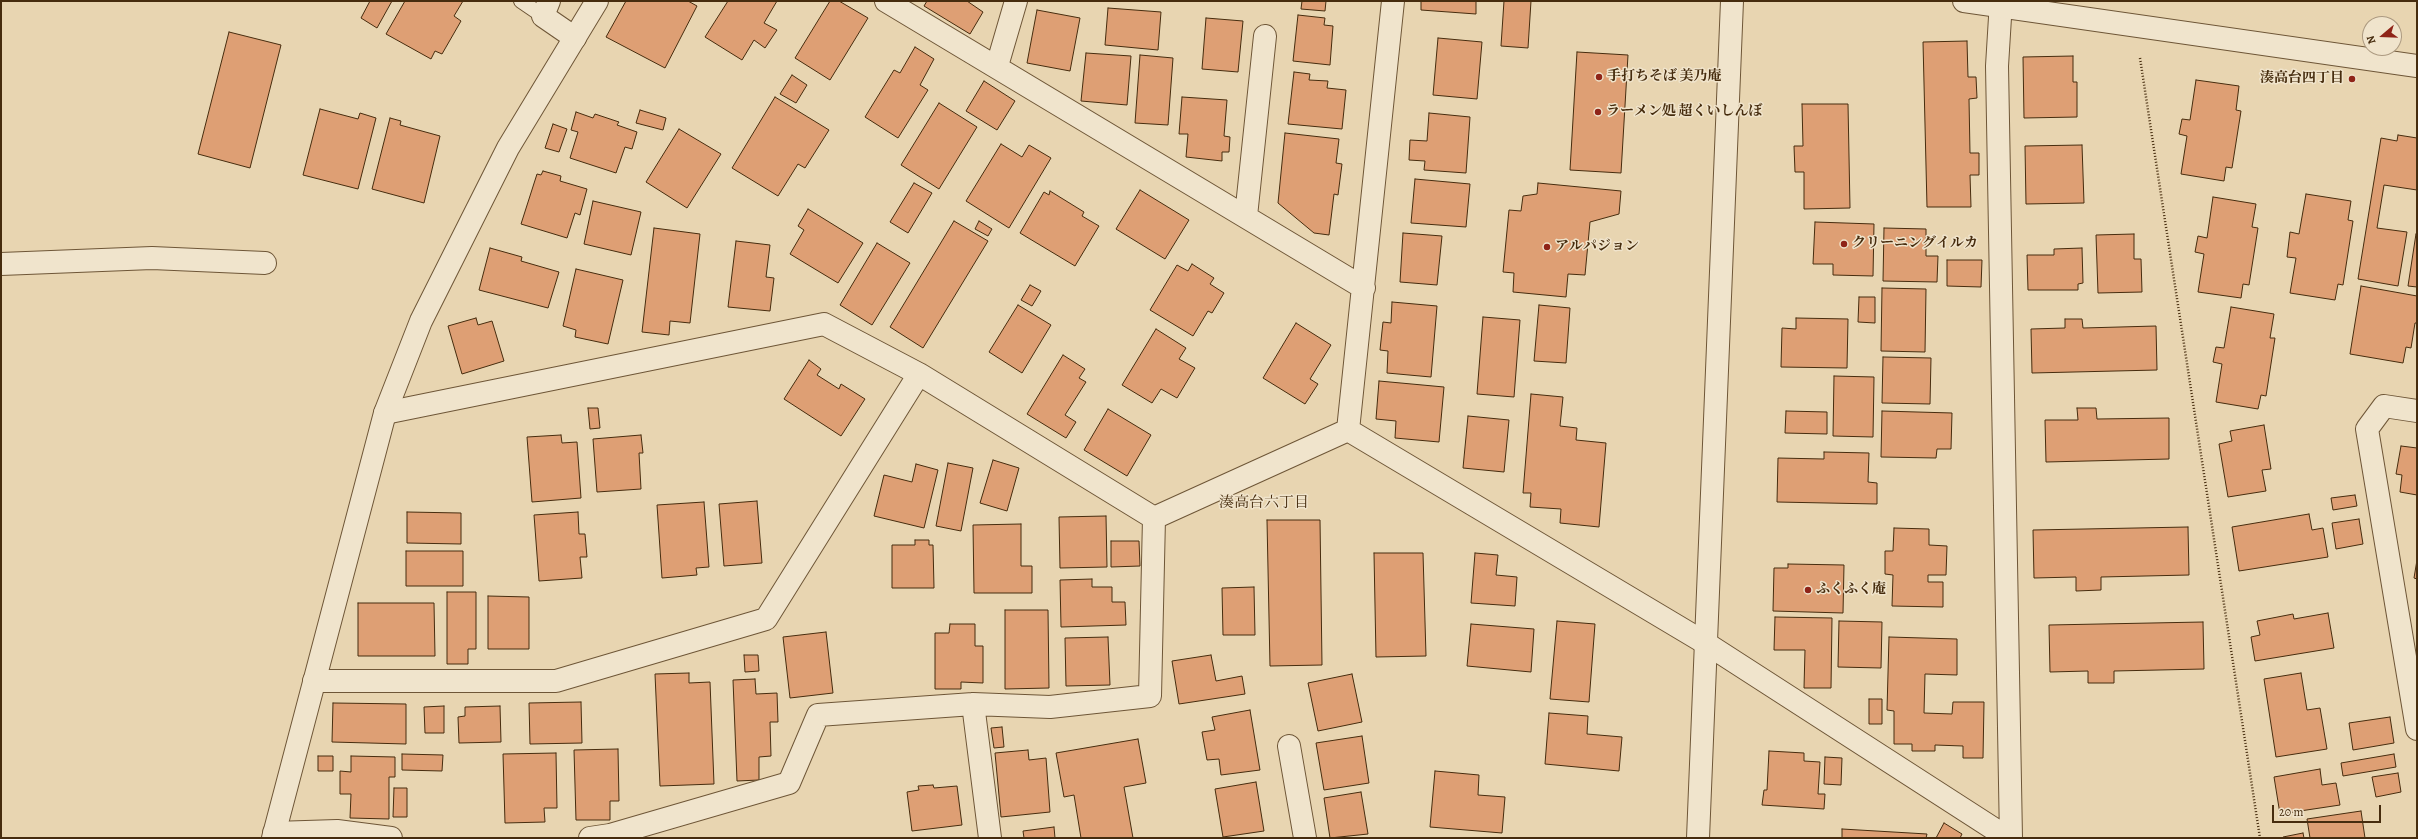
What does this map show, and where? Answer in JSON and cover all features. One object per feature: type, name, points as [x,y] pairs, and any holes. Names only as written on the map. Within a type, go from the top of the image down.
[{"type":"street","points":[[390,838],[337,831],[274,835],[385,413],[422,321],[501,162],[597,1]]},
{"type":"street","points":[[886,1],[997,66],[1364,288]]},
{"type":"street","points":[[997,66],[1016,1]]},
{"type":"street","points":[[1348,430],[1393,1]]},
{"type":"street","points":[[1698,838],[1732,1]]},
{"type":"street","points":[[1964,1],[2000,4],[2135,26],[2417,66]]},
{"type":"street","points":[[2000,4],[1997,66],[2010,838]]},
{"type":"street","points":[[546,9],[575,38]]},
{"type":"street","points":[[1246,216],[1265,36]]},
{"type":"street","points":[[1,264],[152,258],[265,264]]},
{"type":"street","points":[[385,413],[824,324],[919,374],[1154,518]]},
{"type":"street","points":[[314,681],[556,681],[766,619],[919,374]]},
{"type":"street","points":[[2417,411],[2384,406],[2367,429],[2417,729]]},
{"type":"street","points":[[1348,430],[1707,644],[2010,838]]},
{"type":"street","points":[[1154,518],[1348,430]]},
{"type":"street","points":[[590,838],[610,835],[789,783],[818,715],[973,704],[1050,707],[1150,696],[1154,518]]},
{"type":"street","points":[[973,704],[990,838]]},
{"type":"street","points":[[1289,746],[1304,838]]},
{"type":"lane","points":[[520,1],[546,9]]},
{"type":"path","points":[[2135,26],[2260,838]]},
{"type":"building","points":[[370,1],[392,1],[377,28],[361,18]]},
{"type":"building","points":[[405,1],[463,1],[454,16],[461,21],[442,54],[435,51],[431,59],[386,34]]},
{"type":"building","points":[[626,1],[688,1],[697,6],[665,68],[606,37]]},
{"type":"building","points":[[728,1],[777,1],[764,23],[777,30],[765,48],[754,40],[742,60],[705,37]]},
{"type":"building","points":[[830,1],[839,1],[868,18],[830,80],[795,58]]},
{"type":"building","points":[[927,1],[967,1],[983,12],[970,34],[924,6]]},
{"type":"building","points":[[1302,1],[1326,1],[1325,11],[1301,9]]},
{"type":"building","points":[[1421,1],[1476,1],[1476,14],[1421,10]]},
{"type":"building","points":[[1504,1],[1531,1],[1528,48],[1501,46]]},
{"type":"building","points":[[1108,8],[1161,12],[1158,50],[1105,45]]},
{"type":"building","points":[[1037,10],[1080,18],[1070,71],[1027,63]]},
{"type":"building","points":[[1298,15],[1325,18],[1324,25],[1333,26],[1330,65],[1293,61]]},
{"type":"building","points":[[1206,18],[1243,21],[1238,72],[1202,69]]},
{"type":"building","points":[[229,32],[281,45],[250,168],[198,154]]},
{"type":"building","points":[[1438,38],[1482,42],[1477,99],[1433,95]]},
{"type":"building","points":[[1967,41],[1968,77],[1976,77],[1977,98],[1969,99],[1970,153],[1979,153],[1979,175],[1970,175],[1971,207],[1927,207],[1923,42]]},
{"type":"building","points":[[915,47],[934,59],[920,85],[928,90],[898,138],[865,117],[894,70],[900,73]]},
{"type":"building","points":[[1577,52],[1628,55],[1621,173],[1570,170]]},
{"type":"building","points":[[1086,53],[1131,56],[1127,105],[1081,101]]},
{"type":"building","points":[[1140,55],[1173,58],[1168,125],[1135,123]]},
{"type":"building","points":[[2073,56],[2073,82],[2077,82],[2077,117],[2024,118],[2023,57]]},
{"type":"building","points":[[1294,72],[1310,74],[1309,80],[1328,81],[1327,88],[1346,90],[1342,129],[1288,124]]},
{"type":"building","points":[[792,75],[807,85],[796,103],[780,94]]},
{"type":"building","points":[[2196,80],[2239,86],[2236,110],[2241,111],[2232,168],[2226,167],[2224,181],[2181,174],[2187,136],[2179,134],[2182,119],[2190,120]]},
{"type":"building","points":[[984,81],[1015,101],[997,130],[966,111]]},
{"type":"building","points":[[775,97],[829,130],[805,168],[798,164],[778,196],[732,168]]},
{"type":"building","points":[[1182,97],[1227,100],[1224,136],[1230,137],[1229,152],[1222,152],[1222,161],[1186,157],[1188,134],[1179,134]]},
{"type":"building","points":[[939,103],[977,127],[939,189],[901,165]]},
{"type":"building","points":[[1802,104],[1848,104],[1850,208],[1804,209],[1804,172],[1795,172],[1794,146],[1803,146]]},
{"type":"building","points":[[320,109],[358,119],[360,113],[376,118],[358,189],[303,175]]},
{"type":"building","points":[[640,110],[666,118],[663,130],[636,123]]},
{"type":"building","points":[[576,112],[593,118],[595,114],[619,122],[617,125],[637,132],[632,149],[625,147],[616,173],[570,158],[578,132],[571,130]]},
{"type":"building","points":[[1429,113],[1470,117],[1466,173],[1424,170],[1425,161],[1409,160],[1410,140],[1427,141]]},
{"type":"building","points":[[390,118],[401,121],[400,125],[440,136],[424,203],[372,189]]},
{"type":"building","points":[[553,124],[567,129],[559,152],[545,148]]},
{"type":"building","points":[[679,129],[721,154],[687,208],[646,182]]},
{"type":"building","points":[[1285,133],[1339,139],[1336,163],[1342,164],[1338,195],[1334,194],[1329,235],[1314,233],[1278,203]]},
{"type":"building","points":[[2398,135],[2417,138],[2417,190],[2384,185],[2377,228],[2407,232],[2398,286],[2358,279],[2381,138],[2397,141]]},
{"type":"building","points":[[1001,144],[1022,157],[1029,145],[1051,158],[1009,228],[966,201]]},
{"type":"building","points":[[2082,145],[2084,203],[2026,204],[2025,146]]},
{"type":"building","points":[[543,171],[561,176],[560,181],[587,189],[580,215],[575,213],[567,238],[521,224],[537,174],[541,175]]},
{"type":"building","points":[[1415,179],[1470,184],[1466,227],[1411,223]]},
{"type":"building","points":[[914,183],[932,193],[908,233],[890,222]]},
{"type":"building","name":"アルパジョン","points":[[1538,183],[1621,191],[1619,214],[1590,222],[1585,275],[1568,274],[1566,297],[1513,292],[1514,273],[1503,272],[1509,210],[1521,211],[1523,196],[1537,194]]},
{"type":"building","points":[[1140,190],[1189,220],[1165,259],[1116,229]]},
{"type":"building","points":[[1050,191],[1084,212],[1082,216],[1099,226],[1075,266],[1020,233],[1044,192],[1049,195]]},
{"type":"building","points":[[2306,194],[2351,201],[2348,220],[2353,221],[2343,285],[2338,284],[2335,300],[2290,293],[2296,258],[2287,257],[2290,232],[2299,234]]},
{"type":"building","points":[[2213,197],[2256,204],[2252,227],[2258,228],[2249,285],[2243,284],[2241,298],[2198,292],[2204,254],[2195,252],[2198,236],[2207,238]]},
{"type":"building","points":[[593,201],[641,212],[631,255],[584,244]]},
{"type":"building","points":[[808,209],[863,243],[838,283],[790,254],[804,230],[798,226]]},
{"type":"building","points":[[954,221],[988,241],[923,348],[890,327]]},
{"type":"building","points":[[979,221],[992,229],[988,236],[975,229]]},
{"type":"building","name":"クリーニングイルカ","points":[[1815,222],[1874,224],[1873,276],[1833,275],[1833,264],[1813,264]]},
{"type":"building","points":[[654,228],[700,234],[690,323],[670,321],[669,335],[642,332]]},
{"type":"building","points":[[1884,228],[1926,229],[1926,256],[1938,256],[1937,282],[1883,281]]},
{"type":"building","points":[[1403,233],[1442,236],[1437,285],[1400,282]]},
{"type":"building","points":[[2134,234],[2134,259],[2141,259],[2142,292],[2098,293],[2096,235]]},
{"type":"building","points":[[2417,234],[2417,287],[2408,286]]},
{"type":"building","points":[[736,241],[770,245],[766,277],[774,278],[770,311],[728,307]]},
{"type":"building","points":[[877,243],[910,263],[872,325],[840,305]]},
{"type":"building","points":[[490,248],[522,257],[521,261],[559,272],[548,308],[479,290]]},
{"type":"building","points":[[2082,248],[2083,283],[2078,284],[2078,290],[2028,290],[2027,255],[2054,255],[2054,249]]},
{"type":"building","points":[[1947,260],[1982,260],[1981,287],[1947,286]]},
{"type":"building","points":[[1192,264],[1214,278],[1210,284],[1224,293],[1212,313],[1208,311],[1193,336],[1150,310],[1177,265],[1188,271]]},
{"type":"building","points":[[576,269],[623,280],[608,344],[575,337],[576,330],[563,326]]},
{"type":"building","points":[[1030,285],[1041,291],[1032,306],[1021,300]]},
{"type":"building","points":[[2361,286],[2417,296],[2417,323],[2415,323],[2411,348],[2406,347],[2403,363],[2350,354]]},
{"type":"building","points":[[1882,288],[1926,289],[1925,352],[1881,351]]},
{"type":"building","points":[[1859,297],[1875,297],[1875,323],[1858,322]]},
{"type":"building","points":[[1392,302],[1437,306],[1431,377],[1387,373],[1388,351],[1380,350],[1383,322],[1391,323]]},
{"type":"building","points":[[1018,305],[1051,325],[1022,373],[989,352]]},
{"type":"building","points":[[1539,305],[1570,308],[1566,363],[1534,361]]},
{"type":"building","points":[[2231,307],[2274,314],[2270,338],[2275,338],[2266,396],[2261,395],[2258,409],[2216,402],[2222,364],[2213,362],[2216,347],[2224,348]]},
{"type":"building","points":[[1483,317],[1520,320],[1514,397],[1477,394]]},
{"type":"building","points":[[476,318],[478,325],[492,321],[504,361],[462,374],[448,326]]},
{"type":"building","points":[[1796,318],[1848,319],[1847,368],[1781,367],[1782,328],[1796,329]]},
{"type":"building","points":[[2065,319],[2082,319],[2083,328],[2156,326],[2157,370],[2032,373],[2031,329],[2065,328]]},
{"type":"building","points":[[1296,323],[1331,345],[1310,379],[1318,384],[1305,404],[1263,378]]},
{"type":"building","points":[[1156,329],[1186,348],[1179,359],[1195,368],[1177,398],[1161,389],[1152,403],[1122,385]]},
{"type":"building","points":[[1063,355],[1085,369],[1079,378],[1086,382],[1065,415],[1076,422],[1066,438],[1027,414]]},
{"type":"building","points":[[1883,357],[1931,358],[1930,404],[1882,403]]},
{"type":"building","points":[[809,360],[821,369],[817,375],[839,389],[841,384],[865,399],[841,436],[784,399]]},
{"type":"building","points":[[1834,376],[1874,377],[1873,437],[1833,436]]},
{"type":"building","points":[[1379,381],[1444,387],[1439,442],[1395,438],[1396,421],[1376,419]]},
{"type":"building","points":[[1531,394],[1563,397],[1560,426],[1577,428],[1576,440],[1606,443],[1599,527],[1560,523],[1561,509],[1530,507],[1531,493],[1523,493]]},
{"type":"building","points":[[588,408],[598,408],[600,428],[590,429]]},
{"type":"building","points":[[2077,408],[2096,408],[2097,419],[2169,418],[2169,459],[2046,462],[2045,420],[2078,420]]},
{"type":"building","points":[[1108,409],[1151,435],[1127,476],[1084,450]]},
{"type":"building","points":[[1786,411],[1827,412],[1827,434],[1785,433]]},
{"type":"building","points":[[1882,411],[1952,413],[1951,449],[1937,449],[1936,458],[1881,457]]},
{"type":"building","points":[[1468,416],[1509,420],[1504,472],[1463,468]]},
{"type":"building","points":[[2264,425],[2271,469],[2262,470],[2266,491],[2228,497],[2219,444],[2232,441],[2230,431]]},
{"type":"building","points":[[561,435],[562,443],[577,442],[581,498],[532,502],[527,437]]},
{"type":"building","points":[[641,435],[643,453],[639,453],[641,489],[597,492],[593,439]]},
{"type":"building","points":[[2401,446],[2417,448],[2417,495],[2400,492],[2402,475],[2396,474]]},
{"type":"building","points":[[1824,452],[1869,453],[1868,482],[1877,483],[1877,504],[1777,502],[1778,458],[1824,459]]},
{"type":"building","points":[[993,460],[1019,468],[1007,511],[980,503]]},
{"type":"building","points":[[948,463],[973,468],[961,531],[936,526]]},
{"type":"building","points":[[916,464],[938,470],[924,528],[874,516],[884,475],[912,482]]},
{"type":"building","points":[[2355,495],[2357,506],[2333,510],[2331,498]]},
{"type":"building","points":[[757,501],[762,563],[724,566],[719,504]]},
{"type":"building","points":[[704,502],[709,567],[696,568],[697,575],[662,578],[657,505]]},
{"type":"building","points":[[407,512],[461,513],[461,544],[407,543]]},
{"type":"building","points":[[578,512],[579,534],[585,534],[587,557],[580,557],[582,578],[539,581],[534,515]]},
{"type":"building","points":[[2309,514],[2312,530],[2323,528],[2328,557],[2239,571],[2232,527]]},
{"type":"building","points":[[1106,516],[1107,567],[1060,568],[1059,517]]},
{"type":"building","points":[[2359,519],[2363,544],[2336,549],[2332,523]]},
{"type":"building","points":[[1267,520],[1320,520],[1322,665],[1270,666]]},
{"type":"building","points":[[1021,524],[1021,566],[1032,566],[1032,593],[974,593],[973,525]]},
{"type":"building","points":[[2188,527],[2189,575],[2101,577],[2101,590],[2076,591],[2076,577],[2034,578],[2033,530]]},
{"type":"building","points":[[1894,528],[1929,529],[1929,545],[1947,546],[1946,575],[1928,575],[1928,582],[1943,582],[1943,607],[1892,606],[1893,575],[1885,574],[1885,551],[1893,551]]},
{"type":"building","points":[[915,540],[929,540],[929,545],[933,545],[934,588],[892,588],[892,545],[915,545]]},
{"type":"building","points":[[1111,541],[1139,541],[1140,566],[1111,567]]},
{"type":"building","points":[[406,551],[463,551],[463,586],[406,586]]},
{"type":"building","points":[[1374,553],[1423,553],[1426,656],[1376,657]]},
{"type":"building","points":[[1475,553],[1498,555],[1496,575],[1517,577],[1515,606],[1471,603]]},
{"type":"building","points":[[2417,560],[2417,579],[2414,578]]},
{"type":"building","name":"ふくふく庵","points":[[1788,564],[1844,565],[1843,613],[1773,611],[1774,568],[1788,568]]},
{"type":"building","points":[[1092,579],[1092,587],[1112,587],[1112,602],[1125,602],[1126,625],[1061,627],[1060,580]]},
{"type":"building","points":[[1254,587],[1255,635],[1223,635],[1222,588]]},
{"type":"building","points":[[447,592],[476,592],[476,649],[468,649],[468,664],[447,664]]},
{"type":"building","points":[[488,596],[529,597],[529,649],[488,649]]},
{"type":"building","points":[[358,603],[434,603],[435,656],[358,656]]},
{"type":"building","points":[[1005,610],[1048,610],[1049,688],[1005,689]]},
{"type":"building","points":[[2328,613],[2334,648],[2255,661],[2251,637],[2260,635],[2257,621],[2293,614],[2294,619]]},
{"type":"building","points":[[1775,617],[1832,618],[1831,688],[1804,688],[1805,650],[1774,650]]},
{"type":"building","points":[[1557,621],[1595,624],[1589,702],[1550,699]]},
{"type":"building","points":[[1839,621],[1882,622],[1881,668],[1838,667]]},
{"type":"building","points":[[2203,622],[2204,669],[2114,671],[2114,683],[2088,683],[2088,671],[2050,672],[2049,625]]},
{"type":"building","points":[[950,624],[975,624],[975,646],[983,646],[983,683],[961,682],[961,689],[935,689],[935,633],[949,633]]},
{"type":"building","points":[[1471,624],[1534,629],[1531,672],[1467,666]]},
{"type":"building","points":[[826,632],[833,693],[790,698],[783,637]]},
{"type":"building","points":[[1108,637],[1110,685],[1066,686],[1065,638]]},
{"type":"building","points":[[1889,637],[1957,639],[1957,675],[1925,674],[1924,713],[1952,714],[1953,702],[1984,702],[1983,758],[1963,758],[1963,746],[1935,745],[1935,751],[1912,751],[1912,744],[1894,744],[1894,711],[1887,710]]},
{"type":"building","points":[[744,655],[758,655],[759,671],[745,672]]},
{"type":"building","points":[[1211,655],[1216,681],[1242,676],[1245,694],[1179,704],[1172,661]]},
{"type":"building","points":[[689,673],[689,683],[710,682],[714,784],[660,786],[655,674]]},
{"type":"building","points":[[2301,673],[2307,710],[2320,708],[2327,749],[2276,757],[2264,679]]},
{"type":"building","points":[[1352,674],[1362,722],[1318,731],[1308,683]]},
{"type":"building","points":[[755,679],[756,694],[777,693],[778,722],[770,722],[771,756],[759,757],[759,780],[737,781],[733,680]]},
{"type":"building","points":[[1869,699],[1882,699],[1882,724],[1869,724]]},
{"type":"building","points":[[581,702],[582,743],[530,744],[529,703]]},
{"type":"building","points":[[333,703],[406,704],[406,744],[332,742]]},
{"type":"building","points":[[444,706],[444,733],[425,733],[424,707]]},
{"type":"building","points":[[500,706],[501,742],[459,743],[458,717],[465,716],[465,707]]},
{"type":"building","points":[[1250,710],[1260,770],[1221,775],[1219,759],[1207,760],[1202,732],[1215,730],[1212,717]]},
{"type":"building","points":[[1549,713],[1588,716],[1587,734],[1622,737],[1619,771],[1545,764]]},
{"type":"building","points":[[2390,717],[2394,743],[2353,750],[2349,723]]},
{"type":"building","points":[[1002,727],[1004,747],[994,748],[991,728]]},
{"type":"building","points":[[1362,736],[1369,783],[1324,790],[1316,743]]},
{"type":"building","points":[[1138,739],[1146,783],[1124,787],[1133,838],[1081,838],[1074,795],[1064,797],[1056,753]]},
{"type":"building","points":[[618,749],[619,801],[610,801],[610,820],[576,820],[574,750]]},
{"type":"building","points":[[1028,750],[1029,760],[1046,758],[1050,812],[1001,817],[995,753]]},
{"type":"building","points":[[1769,751],[1804,753],[1804,761],[1820,762],[1818,794],[1825,794],[1824,809],[1762,805],[1764,790],[1767,790]]},
{"type":"building","points":[[556,753],[557,808],[544,808],[545,822],[505,823],[503,754]]},
{"type":"building","points":[[402,754],[443,755],[442,771],[402,770]]},
{"type":"building","points":[[2394,754],[2396,767],[2343,776],[2341,763]]},
{"type":"building","points":[[318,756],[333,756],[333,771],[318,771]]},
{"type":"building","points":[[351,756],[395,757],[395,777],[389,777],[389,819],[350,818],[351,794],[340,794],[340,771],[351,772]]},
{"type":"building","points":[[1825,757],[1842,758],[1841,785],[1824,784]]},
{"type":"building","points":[[2320,769],[2322,785],[2336,783],[2340,805],[2280,814],[2274,777]]},
{"type":"building","points":[[1435,771],[1479,775],[1478,795],[1505,797],[1502,833],[1430,827]]},
{"type":"building","points":[[2398,773],[2401,792],[2376,797],[2372,777]]},
{"type":"building","points":[[1256,782],[1264,831],[1223,837],[1215,789]]},
{"type":"building","points":[[933,785],[934,788],[957,786],[962,825],[912,831],[907,792],[919,790],[918,786]]},
{"type":"building","points":[[394,788],[407,788],[407,817],[393,817]]},
{"type":"building","points":[[1361,792],[1368,834],[1330,838],[1324,798]]},
{"type":"building","points":[[2361,811],[2365,838],[2310,838],[2307,819]]},
{"type":"building","points":[[1944,823],[1962,834],[1960,838],[1936,838]]},
{"type":"building","points":[[1054,827],[1055,838],[1024,838],[1023,831]]},
{"type":"building","points":[[1842,829],[1927,834],[1926,838],[1842,838]]},
{"type":"building","points":[[2303,833],[2304,838],[2283,837]]},
{"type":"place","name":"手打ちそば 美乃庵","points":[[1599,77]]},
{"type":"place","name":"湊高台四丁目","points":[[2352,79]]},
{"type":"place","name":"ラーメン処 超くいしんぼ","points":[[1598,112]]},
{"type":"place","name":"クリーニングイルカ","points":[[1844,244]]},
{"type":"place","name":"アルパジョン","points":[[1547,247]]},
{"type":"place","name":"ふくふく庵","points":[[1808,590]]},
{"type":"district","name":"湊高台六丁目","points":[[1264,503]]}]
